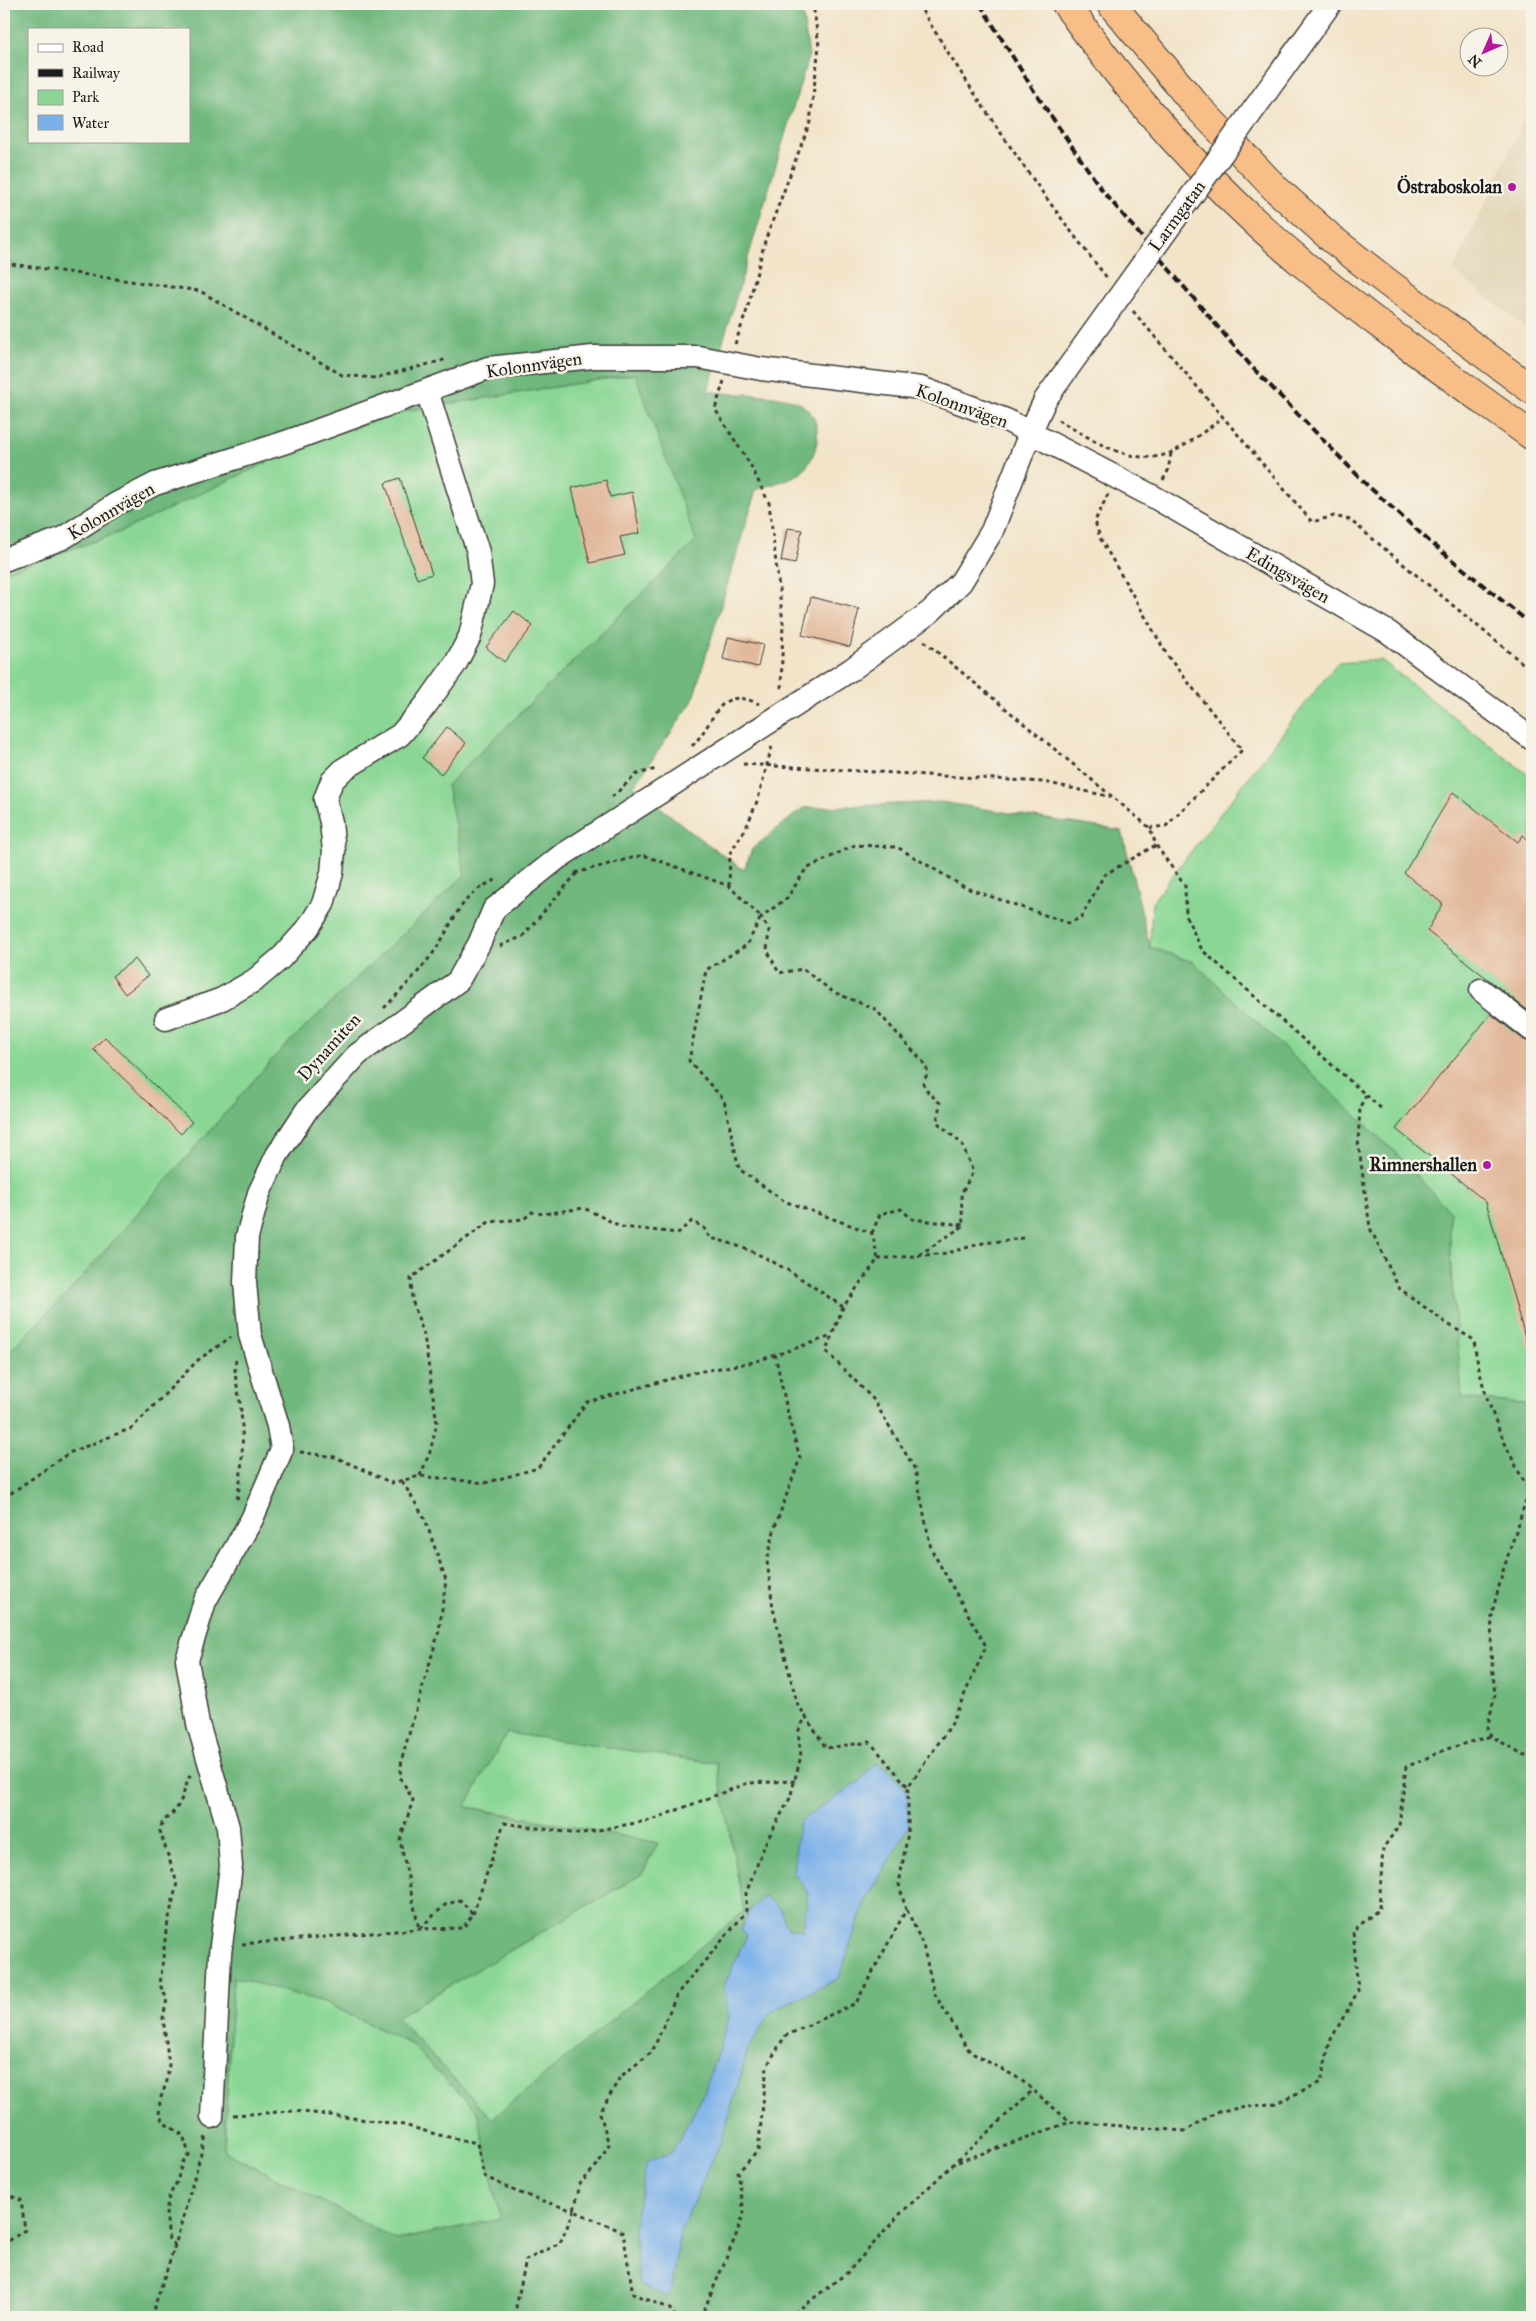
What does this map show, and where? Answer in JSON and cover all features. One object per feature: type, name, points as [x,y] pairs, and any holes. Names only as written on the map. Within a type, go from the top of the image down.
[{"type":"highway","points":[[1066,4],[1143,102],[1186,151],[1248,214],[1302,263],[1358,307],[1532,436]]},
{"type":"highway","points":[[1111,4],[1181,89],[1276,189],[1332,239],[1386,282],[1532,390]]},
{"type":"street","name":"Larmgatan","points":[[282,1449],[278,1426],[250,1335],[245,1283],[247,1237],[259,1193],[277,1155],[306,1111],[357,1055],[458,981],[494,909],[558,858],[708,763],[852,668],[930,612],[961,582],[992,531],[1030,433],[1045,400],[1330,4]]},
{"type":"street","name":"Kolonnvägen","points":[[4,560],[62,538],[116,504],[155,484],[286,442],[488,368],[593,357],[698,358],[731,362],[760,369],[920,388],[974,407],[1030,433]]},
{"type":"street","points":[[166,1019],[222,999],[255,980],[282,958],[308,928],[323,904],[332,873],[334,851],[326,799],[332,781],[344,769],[372,754],[400,735],[426,705],[456,663],[470,636],[482,584],[478,552],[423,392]]},
{"type":"street","name":"Edingsvägen","points":[[1030,433],[1154,498],[1388,632],[1532,738]]},
{"type":"street","points":[[1481,990],[1532,1030]]},
{"type":"street","points":[[212,2117],[221,1946],[230,1866],[228,1826],[198,1724],[187,1660],[205,1601],[252,1519],[282,1449]]},
{"type":"path","points":[[729,886],[730,853],[749,821],[758,799],[780,714],[783,623],[769,502],[751,466],[715,409],[731,362],[765,240],[810,122],[819,46],[814,4]]},
{"type":"path","points":[[918,4],[955,66],[1007,144],[1119,297],[1312,522],[1334,516],[1350,520],[1532,671]]},
{"type":"path","points":[[4,263],[200,291],[342,375],[375,378],[456,357]]},
{"type":"path","points":[[1057,419],[1121,453],[1140,458],[1157,457],[1171,453],[1223,418]]},
{"type":"path","points":[[1154,498],[1168,471],[1171,453]]},
{"type":"path","points":[[1118,478],[1095,521],[1100,538],[1170,658],[1242,750],[1166,826],[1150,828]]},
{"type":"path","points":[[908,628],[1150,828],[1156,845],[1185,886],[1186,916],[1202,950],[1383,1110]]},
{"type":"path","points":[[690,748],[701,738],[721,706],[730,699],[743,697],[780,714]]},
{"type":"path","points":[[708,763],[1044,782],[1113,797]]},
{"type":"path","points":[[606,803],[637,774],[657,769],[664,765]]},
{"type":"path","points":[[872,1233],[784,1201],[739,1169],[724,1100],[690,1061],[706,970],[747,945],[761,917],[787,898],[806,869],[855,845],[897,847],[966,888],[1068,923],[1081,918],[1104,875],[1156,845]]},
{"type":"path","points":[[569,874],[643,855],[729,886],[761,917],[769,930],[767,950],[779,973],[803,969],[832,992],[875,1008],[923,1062],[928,1072],[923,1083],[928,1092],[940,1103],[937,1122],[962,1144],[973,1172],[961,1194],[964,1226]]},
{"type":"path","points":[[471,958],[524,936],[578,872]]},
{"type":"path","name":"Dynamiten","points":[[382,1010],[432,956],[465,901],[479,886],[505,876]]},
{"type":"path","points":[[1366,1095],[1360,1107],[1358,1141],[1370,1228],[1399,1288],[1446,1323],[1474,1340],[1476,1360],[1505,1446],[1529,1491],[1503,1571],[1492,1614],[1491,1652],[1495,1695],[1487,1728],[1491,1736],[1524,1755],[1532,1754]]},
{"type":"path","points":[[420,1476],[430,1452],[437,1424],[424,1335],[412,1300],[412,1278],[490,1222],[524,1219],[532,1212],[543,1214],[584,1208],[622,1227],[678,1234],[692,1221],[704,1228],[710,1238],[734,1243],[787,1268],[843,1307]]},
{"type":"path","points":[[964,1226],[912,1218],[901,1209],[880,1214],[872,1233],[878,1259],[843,1307],[826,1351],[873,1399],[915,1469],[931,1549],[986,1646],[951,1725],[908,1787],[908,1832],[899,1884],[906,1910],[923,1945],[934,1993],[970,2052],[1020,2079],[1070,2122]]},
{"type":"path","points":[[919,1256],[964,1226]]},
{"type":"path","points":[[878,1259],[948,1254],[983,1243],[1025,1238]]},
{"type":"path","points":[[4,1498],[70,1453],[132,1428],[198,1360],[230,1338],[234,1331]]},
{"type":"path","points":[[282,1449],[335,1457],[392,1483],[420,1476],[486,1484],[538,1468],[588,1402],[692,1373],[754,1362],[832,1336]]},
{"type":"path","points":[[775,1354],[788,1419],[800,1458],[775,1527],[767,1561],[773,1608],[797,1703],[826,1748],[870,1742],[908,1787]]},
{"type":"path","points":[[402,1481],[425,1518],[446,1580],[439,1631],[402,1758],[400,1777],[413,1800],[400,1840],[419,1929]]},
{"type":"path","points":[[514,2317],[526,2260],[560,2243],[574,2211],[580,2184],[598,2164],[609,2145],[600,2113],[620,2077],[652,2052],[676,1994],[746,1912],[746,1893],[766,1842],[790,1798],[801,1756],[798,1732],[806,1716]]},
{"type":"path","points":[[956,2163],[1070,2122],[1185,2131],[1218,2111],[1276,2103],[1321,2082],[1330,2041],[1358,1991],[1353,1931],[1379,1909],[1383,1848],[1399,1826],[1406,1767],[1447,1749],[1491,1736]]},
{"type":"path","points":[[221,1946],[419,1929],[463,1928],[473,1914],[504,1823],[578,1834],[651,1820],[748,1783],[795,1781]]},
{"type":"path","points":[[419,1929],[445,1906],[460,1900],[473,1914]]},
{"type":"path","points":[[701,2317],[744,2213],[738,2172],[758,2151],[767,2066],[785,2036],[856,2003],[906,1910]]},
{"type":"path","points":[[779,2317],[793,2314],[848,2272],[901,2213],[1033,2090]]},
{"type":"path","points":[[151,2317],[175,2245],[212,2117],[294,2111],[330,2114],[404,2125],[476,2143],[484,2176],[517,2192],[574,2211],[623,2232],[633,2294],[669,2308],[676,2317]]},
{"type":"path","points":[[4,2193],[21,2200],[26,2230],[4,2244]]},
{"type":"shaded area","name":"Östraboskolan","points":[[1532,103],[1532,332],[1453,271]]},
{"type":"green space","points":[[4,4],[801,4],[809,55],[708,391],[772,396],[792,400],[803,405],[815,422],[817,442],[809,463],[802,472],[756,490],[692,702],[634,786],[695,835],[744,870],[752,849],[803,808],[941,802],[1122,831],[1150,947],[1193,962],[1403,1160],[1450,1212],[1452,1282],[1462,1398],[1524,1404],[1532,1413],[1532,2317],[4,2317],[4,1356],[68,1293],[276,1055],[465,875],[447,785],[696,541],[635,374],[405,411],[316,439],[118,533],[4,572]],"holes":[[[507,1733],[717,1763],[744,1911],[492,2119],[396,2017],[642,1874],[658,1843],[465,1807]],[[875,1764],[909,1826],[864,1904],[839,1978],[772,2011],[749,2046],[723,2136],[680,2232],[672,2289],[647,2162],[672,2152],[703,2096],[729,2018],[724,1986],[747,1935],[780,1909],[788,1929],[803,1930],[808,1893],[793,1872],[820,1809],[860,1781]],[[233,1977],[324,2002],[410,2044],[477,2111],[500,2219],[397,2240],[224,2151]]]},
{"type":"green space","points":[[636,374],[696,541],[447,785],[465,875],[276,1055],[68,1293],[4,1356],[4,572],[118,533],[316,439],[405,411]]},
{"type":"green space","points":[[1381,660],[1532,778],[1532,1413],[1524,1404],[1462,1398],[1452,1282],[1450,1212],[1403,1160],[1193,962],[1150,947],[1152,902],[1337,663]]},
{"type":"green space","points":[[507,1733],[717,1763],[744,1912],[492,2119],[396,2017],[642,1874],[658,1843],[464,1806]]},
{"type":"green space","points":[[233,1977],[324,2002],[410,2044],[477,2111],[501,2219],[397,2240],[224,2151]]},
{"type":"water","points":[[875,1763],[889,1770],[907,1791],[909,1826],[864,1904],[839,1978],[772,2011],[749,2046],[723,2136],[680,2232],[672,2289],[667,2297],[639,2285],[634,2227],[647,2162],[672,2152],[703,2096],[729,2018],[724,1986],[747,1935],[740,1930],[751,1909],[765,1896],[780,1909],[788,1929],[803,1930],[808,1893],[793,1872],[799,1822],[860,1781]]},
{"type":"building","points":[[400,478],[432,574],[417,579],[385,483]]},
{"type":"building","points":[[606,480],[610,497],[632,492],[640,533],[620,537],[625,555],[590,563],[572,488]]},
{"type":"building","points":[[787,528],[802,530],[795,564],[781,561]]},
{"type":"building","points":[[811,597],[859,609],[850,647],[802,635]]},
{"type":"building","points":[[514,611],[533,626],[504,662],[486,647]]},
{"type":"building","points":[[728,637],[763,645],[758,667],[723,659]]},
{"type":"building","points":[[447,727],[466,743],[441,774],[422,758]]},
{"type":"building","points":[[1453,792],[1518,842],[1523,835],[1532,843],[1532,1014],[1427,931],[1443,904],[1404,873]]},
{"type":"building","points":[[135,959],[148,976],[125,994],[112,976]]},
{"type":"building","name":"Rimnershallen","points":[[1491,1014],[1524,1040],[1532,1043],[1532,1347],[1528,1347],[1486,1202],[1396,1129]]},
{"type":"building","points":[[105,1037],[192,1122],[181,1134],[93,1049]]},
{"type":"railway","points":[[980,4],[1034,91],[1102,190],[1251,366],[1367,485],[1429,541],[1532,625]]},
{"type":"place","name":"Östraboskolan","points":[[1512,187]]},
{"type":"place","name":"Rimnershallen","points":[[1487,1165]]}]
